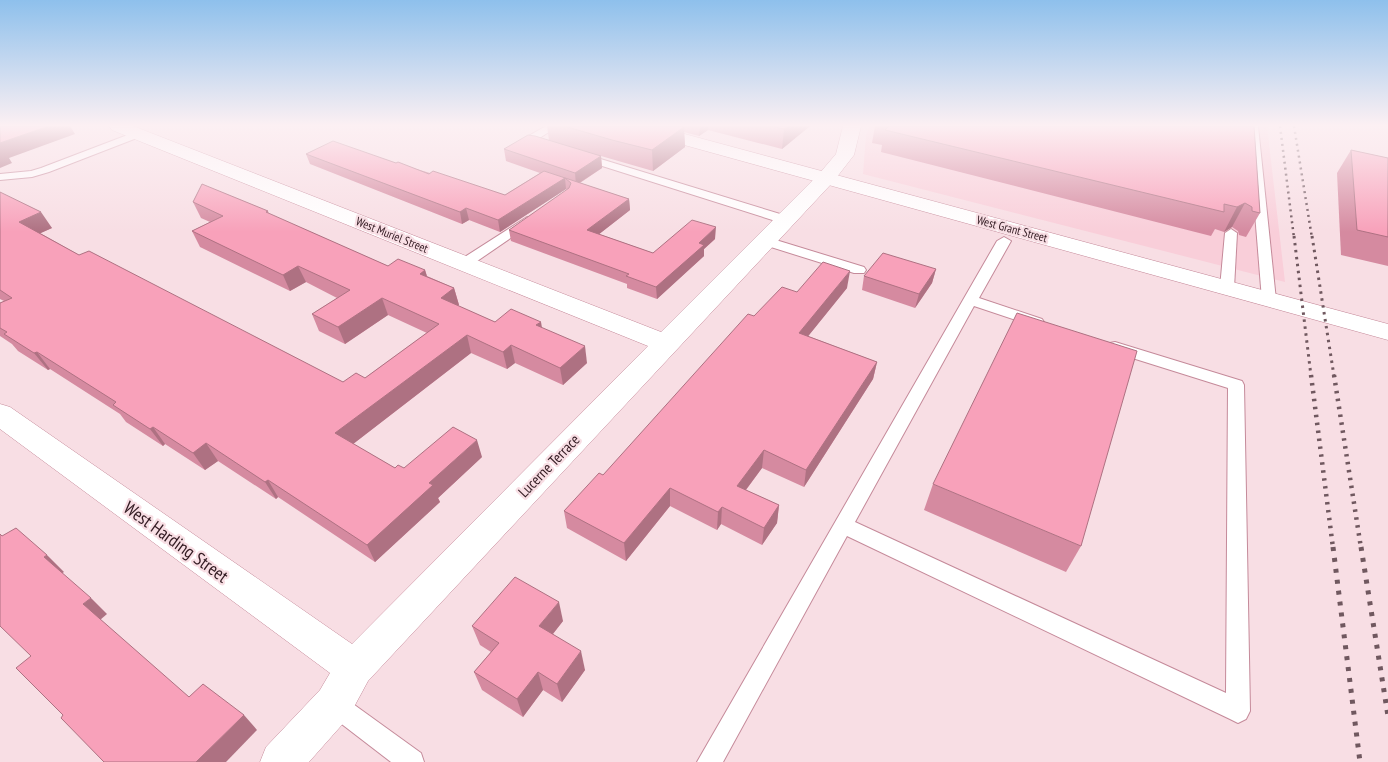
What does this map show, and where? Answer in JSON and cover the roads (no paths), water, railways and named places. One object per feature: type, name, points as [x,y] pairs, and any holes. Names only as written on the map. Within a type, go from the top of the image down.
[{"type":"street","name":"West Muriel Street","points":[[208,162],[667,344]]},
{"type":"street","name":"West Grant Street","points":[[766,162],[1388,332]]},
{"type":"street","name":"Lucerne Terrace","points":[[282,762],[334,704],[354,668],[766,241],[840,162]]},
{"type":"street","name":"West Harding Street","points":[[0,414],[354,668]]},
{"type":"lane","points":[[0,176],[32,174],[67,162]]},
{"type":"lane","points":[[597,162],[786,220]]},
{"type":"lane","points":[[1256,162],[1269,300]]},
{"type":"lane","points":[[465,263],[534,216]]},
{"type":"lane","points":[[1227,288],[1231,233]]},
{"type":"lane","points":[[766,241],[859,270]]},
{"type":"lane","points":[[709,762],[1004,241]]},
{"type":"lane","points":[[970,300],[1055,328]]},
{"type":"lane","points":[[843,525],[1238,711],[1236,385],[1093,340]]},
{"type":"lane","points":[[334,704],[412,762]]},
{"type":"railway","points":[[1284,162],[1294,238]]},
{"type":"railway","points":[[1300,162],[1312,238]]},
{"type":"railway","points":[[1294,236],[1311,376]]},
{"type":"railway","points":[[1312,236],[1334,376]]},
{"type":"railway","points":[[1311,375],[1333,548]]},
{"type":"railway","points":[[1334,375],[1361,548]]},
{"type":"railway","points":[[1333,547],[1360,762]]},
{"type":"railway","points":[[1361,547],[1388,716]]}]
